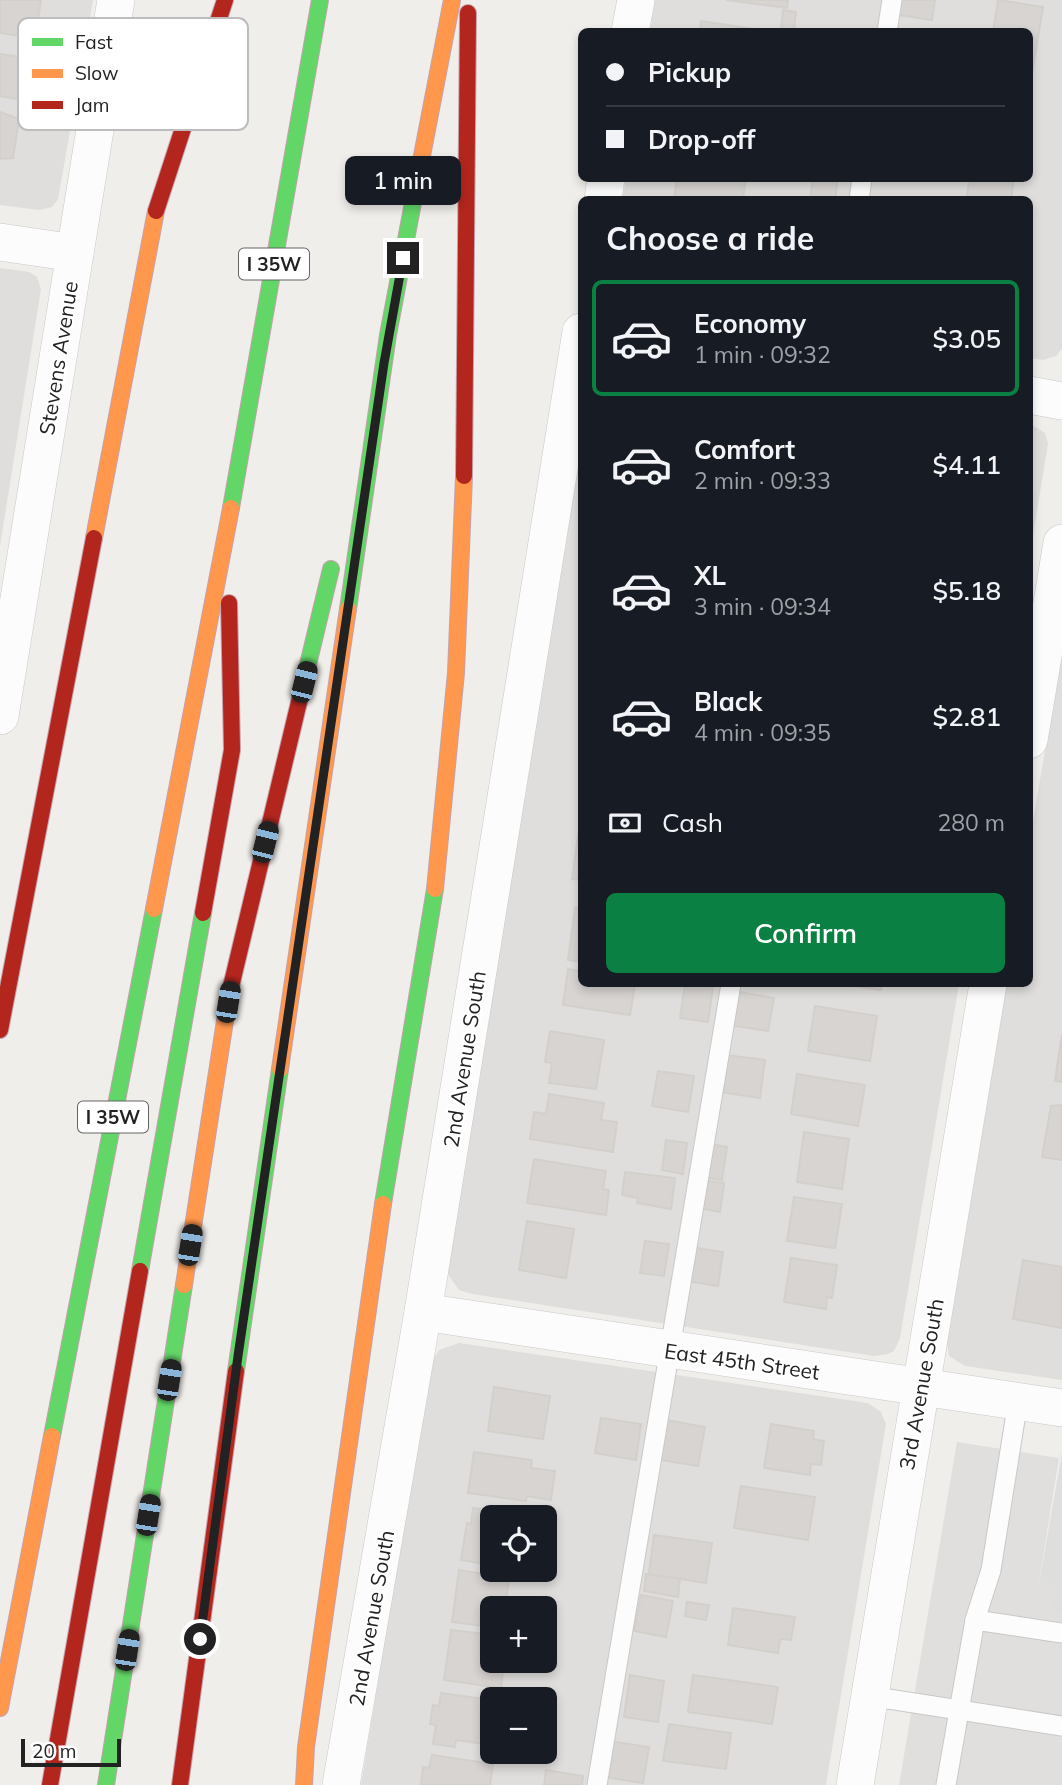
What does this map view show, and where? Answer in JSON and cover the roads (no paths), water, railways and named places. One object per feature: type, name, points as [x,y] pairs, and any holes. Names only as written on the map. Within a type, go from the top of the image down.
[{"type":"highway","points":[[219,18],[225,0]]},
{"type":"highway","name":"I 35W","points":[[0,1707],[228,527],[320,0]]},
{"type":"highway","points":[[180,1785],[240,1342],[388,335],[452,0]]},
{"type":"highway","points":[[304,1785],[306,1747],[360,1345],[435,888],[449,765],[467,452],[464,315],[468,0]]},
{"type":"highway","points":[[0,1030],[159,198],[182,130]]},
{"type":"highway","points":[[346,509],[388,335]]},
{"type":"highway","points":[[50,1785],[232,750],[228,527]]},
{"type":"highway","points":[[106,1785],[232,975],[336,549]]},
{"type":"street","name":"Stevens Avenue","points":[[113,18],[116,0]]},
{"type":"street","points":[[632,28],[636,0]]},
{"type":"street","name":"Stevens Avenue","points":[[0,716],[95,130]]},
{"type":"street","points":[[0,242],[75,253]]},
{"type":"street","name":"2nd Avenue South","points":[[341,1785],[423,1312],[578,351]]},
{"type":"street","points":[[1033,396],[1062,401]]},
{"type":"street","points":[[1033,716],[1062,543]]},
{"type":"street","name":"3rd Avenue South","points":[[855,1785],[987,987]]},
{"type":"street","name":"East 45th Street","points":[[423,1312],[1062,1408]]},
{"type":"lane","points":[[888,28],[892,0]]},
{"type":"lane","points":[[597,1785],[730,987]]},
{"type":"lane","points":[[946,1785],[975,1620],[991,1570],[1018,1402]]},
{"type":"lane","points":[[975,1620],[1062,1633]]},
{"type":"lane","points":[[869,1696],[1062,1726]]}]
